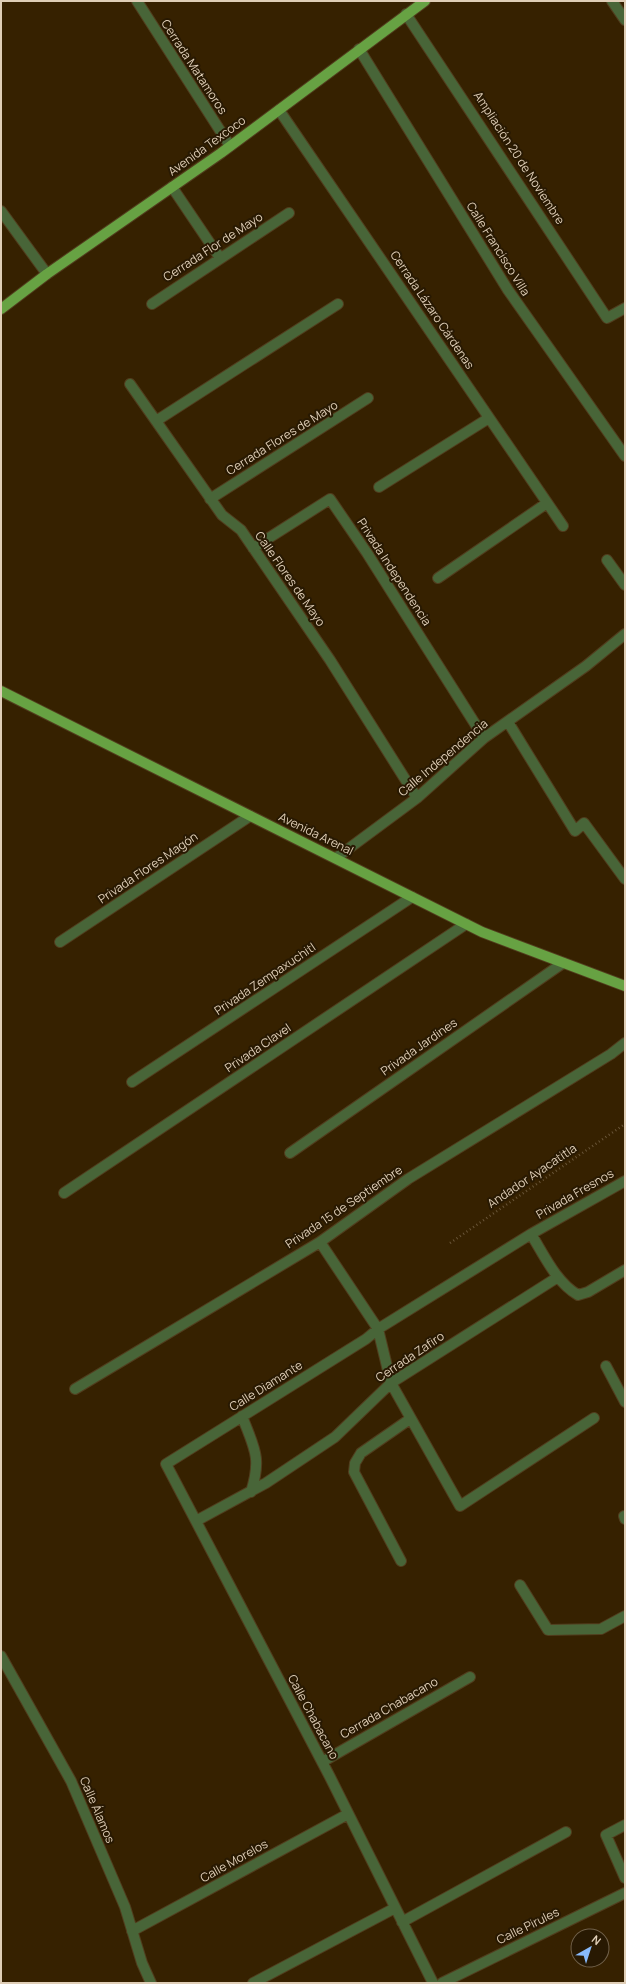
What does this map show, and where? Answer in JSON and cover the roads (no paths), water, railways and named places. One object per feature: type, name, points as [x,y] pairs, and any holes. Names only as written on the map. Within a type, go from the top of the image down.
[{"type":"main road","name":"Avenida Texcoco","points":[[1,309],[47,274],[230,146],[425,1]]},
{"type":"main road","name":"Avenida Arenal","points":[[1,691],[482,932],[625,986]]},
{"type":"street","name":"Cerrada Matamoros","points":[[137,1],[230,146]]},
{"type":"street","points":[[612,1],[625,20]]},
{"type":"street","name":"Ampliación 20 de Noviembre","points":[[406,14],[607,318],[625,308]]},
{"type":"street","name":"Calle Francisco Villa","points":[[359,49],[508,290],[625,456]]},
{"type":"street","name":"Cerrada Lázaro Cárdenas","points":[[279,110],[563,526]]},
{"type":"street","points":[[172,187],[220,258]]},
{"type":"street","points":[[1,211],[47,274]]},
{"type":"street","name":"Cerrada Flor de Mayo","points":[[152,304],[289,213]]},
{"type":"street","points":[[156,421],[338,304]]},
{"type":"street","name":"Calle Flores de Mayo","points":[[130,384],[222,515],[241,530],[330,660],[417,798]]},
{"type":"street","name":"Cerrada Flores de Mayo","points":[[210,499],[368,398]]},
{"type":"street","points":[[379,487],[489,418]]},
{"type":"street","name":"Privada Independencia","points":[[253,548],[330,499],[367,553],[484,738]]},
{"type":"street","points":[[438,578],[547,503]]},
{"type":"street","points":[[607,560],[625,585]]},
{"type":"street","name":"Calle Independencia","points":[[336,858],[417,798],[484,738],[586,666],[625,635]]},
{"type":"street","points":[[508,722],[574,831],[584,823],[625,879]]},
{"type":"street","name":"Privada Flores Magón","points":[[60,942],[250,816]]},
{"type":"street","name":"Privada Zempaxuchitl","points":[[132,1082],[412,897]]},
{"type":"street","name":"Privada Clavel","points":[[64,1193],[466,924]]},
{"type":"street","name":"Privada Jardines","points":[[290,1153],[563,963]]},
{"type":"street","name":"Privada 15 de Septiembre","points":[[75,1389],[320,1242],[408,1179],[611,1054],[625,1043]]},
{"type":"street","name":"Privada Fresnos","points":[[625,1181],[531,1234],[558,1277],[569,1290],[578,1295],[588,1292],[625,1270]]},
{"type":"street","name":"Calle Diamante","points":[[166,1464],[531,1234]]},
{"type":"street","points":[[320,1242],[378,1329],[391,1383],[460,1506],[594,1418]]},
{"type":"street","name":"Cerrada Zafiro","points":[[196,1521],[266,1483],[335,1436],[391,1383],[558,1277]]},
{"type":"street","points":[[606,1366],[625,1402]]},
{"type":"street","points":[[242,1416],[257,1460],[257,1472],[251,1492]]},
{"type":"street","points":[[401,1561],[354,1472],[355,1463],[361,1453],[410,1419]]},
{"type":"street","name":"Calle Chabacano","points":[[166,1464],[322,1762],[433,1983]]},
{"type":"street","points":[[520,1586],[548,1630],[601,1629],[625,1616]]},
{"type":"street","name":"Calle Álamos","points":[[1,1656],[71,1781],[125,1907],[142,1963],[151,1983]]},
{"type":"street","name":"Cerrada Chabacano","points":[[322,1762],[470,1677]]},
{"type":"street","name":"Calle Morelos","points":[[132,1931],[348,1814]]},
{"type":"street","points":[[625,1825],[606,1835],[625,1878]]},
{"type":"street","points":[[402,1922],[566,1832]]},
{"type":"street","name":"Calle Pirules","points":[[442,1983],[625,1893]]},
{"type":"street","points":[[253,1983],[396,1908]]}]
